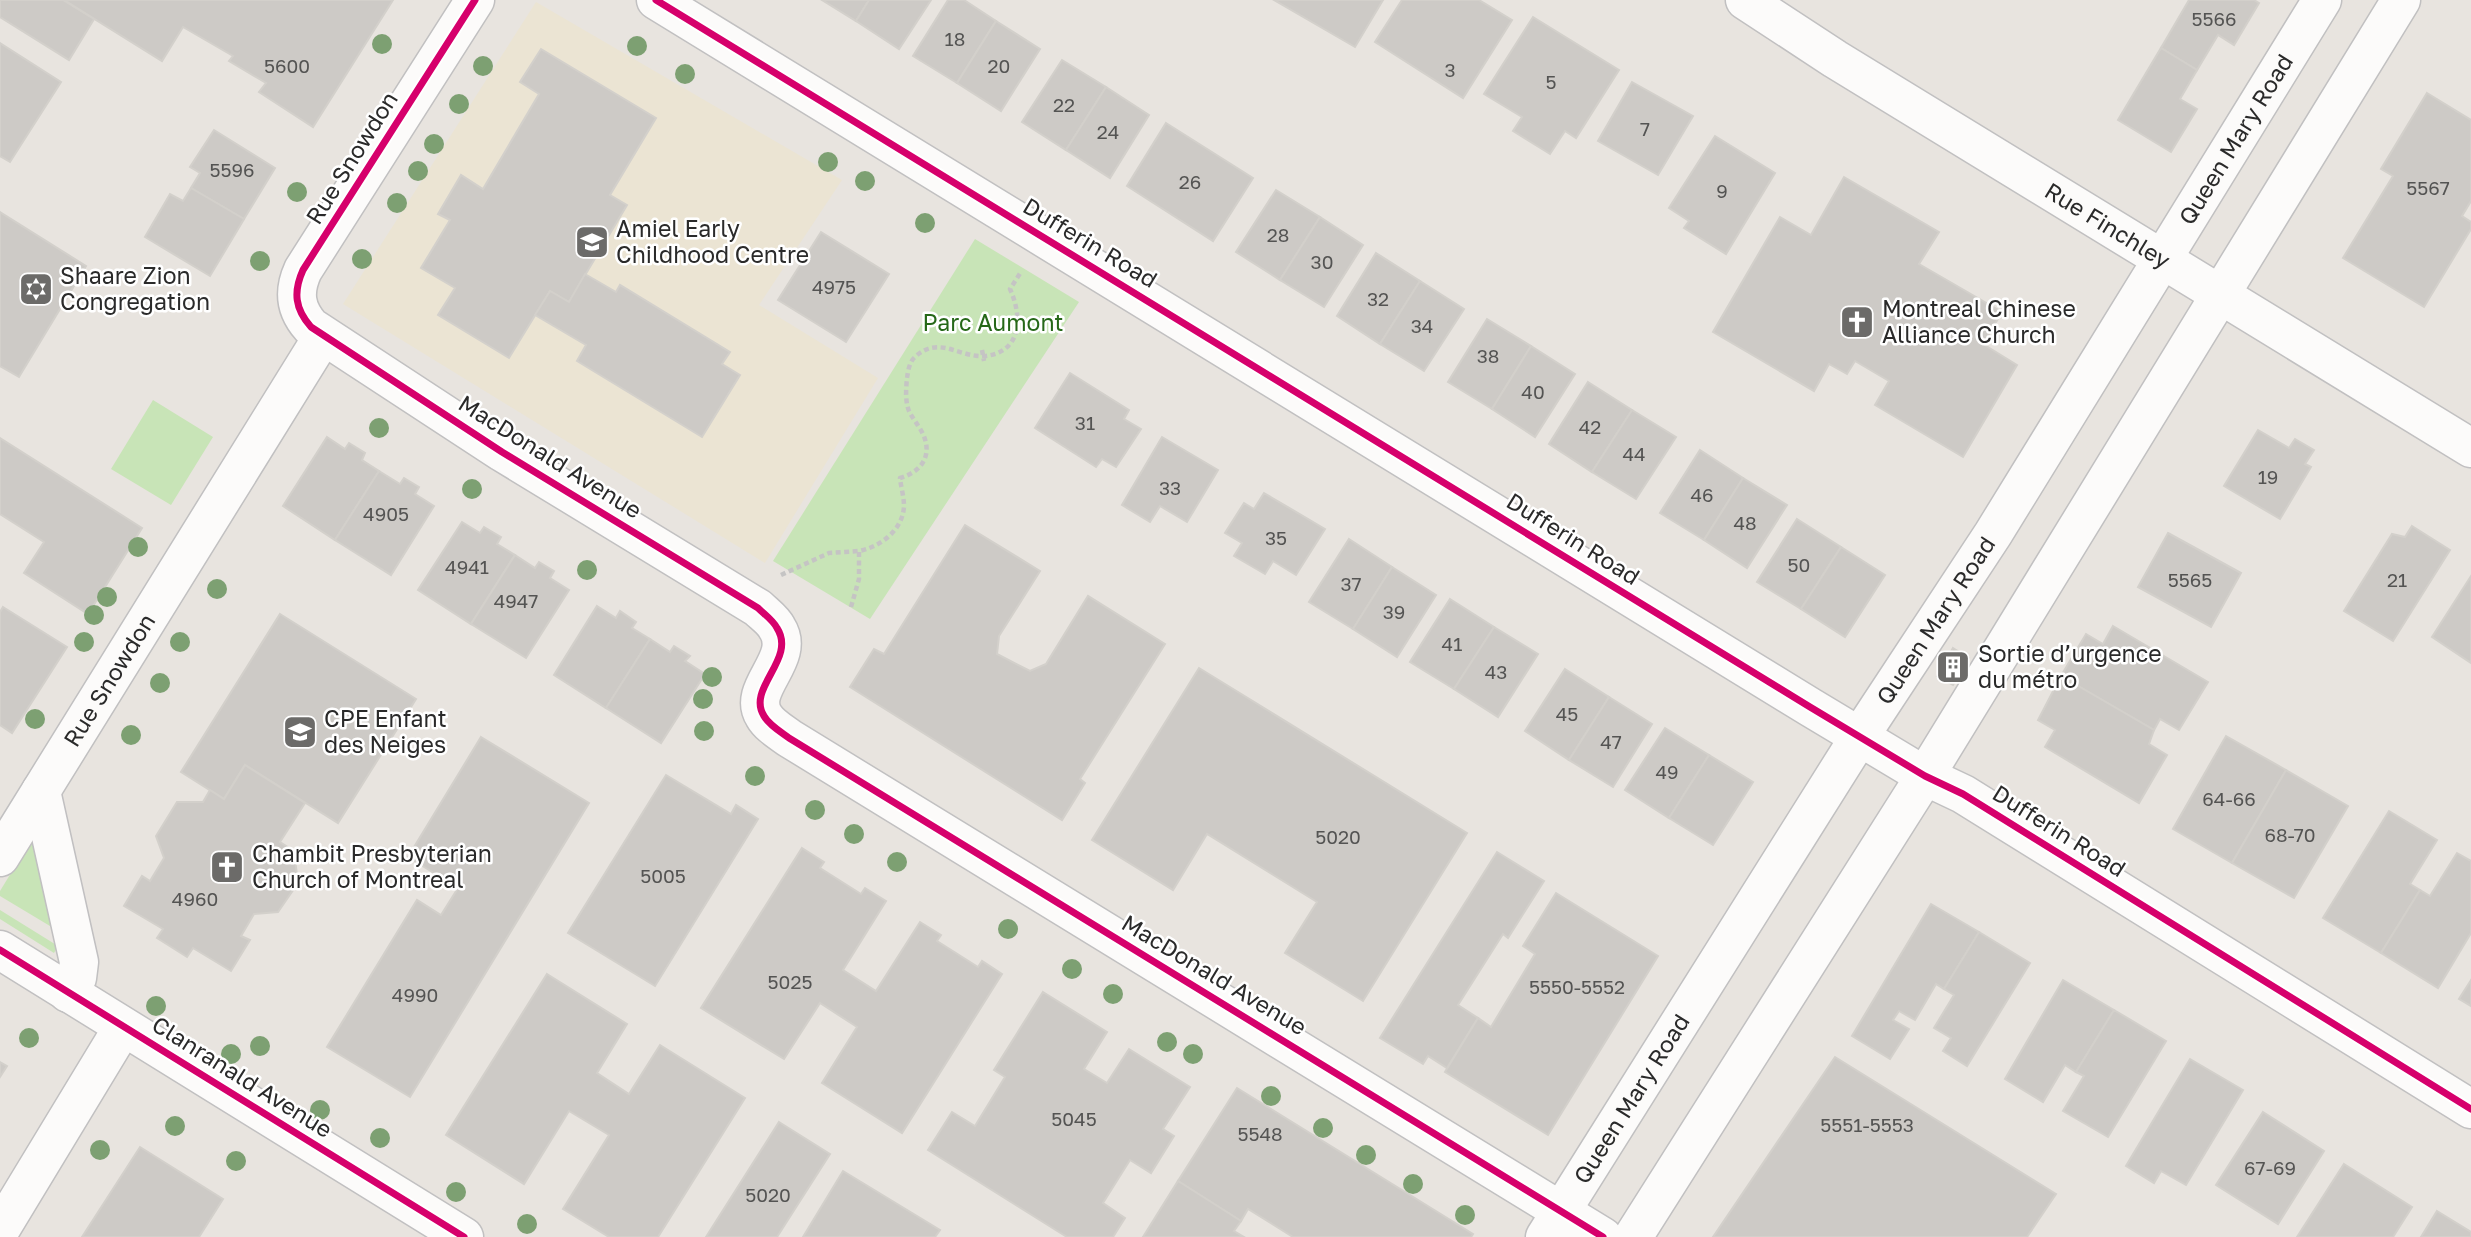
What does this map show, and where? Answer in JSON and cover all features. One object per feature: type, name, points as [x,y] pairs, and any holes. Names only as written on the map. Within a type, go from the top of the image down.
[{"type":"street","name":"Rue Snowdon","points":[[0,857],[323,336],[303,318],[297,306],[297,282],[474,0]]},
{"type":"street","name":"Dufferin Road","points":[[656,0],[1925,776],[1963,794],[2471,1109]]},
{"type":"street","name":"Rue Finchley","points":[[1745,0],[1835,59],[2471,448]]},
{"type":"street","name":"Queen Mary Road","points":[[1553,1224],[1860,736],[2000,523],[2322,0]]},
{"type":"street","points":[[1633,1237],[1925,776],[2400,0]]},
{"type":"street","name":"MacDonald Avenue","points":[[323,336],[502,452],[758,608],[776,625],[781,642],[779,659],[761,696],[760,706],[763,715],[783,733],[1553,1224],[1603,1237]]},
{"type":"street","points":[[41,791],[79,961],[77,978],[68,993]]},
{"type":"street","name":"Clanranald Avenue","points":[[0,950],[464,1237]]},
{"type":"street","points":[[0,1230],[123,1027]]},
{"type":"path","points":[[778,576],[829,553],[859,551],[878,544],[895,530],[903,514],[904,504],[900,478],[916,472],[925,460],[926,444],[907,401],[907,374],[914,358],[939,347],[954,348],[970,355],[997,353],[1014,339],[1018,330],[1019,312],[1010,289],[1024,268]]},
{"type":"path","points":[[851,607],[859,579],[859,551]]},
{"type":"shaded area","name":"Amiel Early Childhood Centre","points":[[536,2],[842,180],[759,305],[878,378],[765,563],[343,304]]},
{"type":"green space","name":"Parc Aumont","points":[[975,239],[1079,302],[870,619],[773,561]]},
{"type":"green space","points":[[153,400],[213,437],[171,505],[111,469]]},
{"type":"green space","points":[[30,842],[35,846],[55,929],[0,896],[0,891]]},
{"type":"green space","points":[[0,910],[58,946],[54,953],[0,919]]},
{"type":"building","points":[[0,0],[63,0],[94,19],[69,60],[0,17]]},
{"type":"building","points":[[64,0],[393,0],[313,127],[259,92],[266,83],[229,61],[233,56],[183,27],[162,61]]},
{"type":"building","points":[[822,0],[869,0],[856,21]]},
{"type":"building","points":[[869,0],[931,0],[899,49],[856,21]]},
{"type":"building","points":[[948,0],[964,0],[996,21],[957,83],[913,56]]},
{"type":"building","points":[[1274,0],[1383,0],[1355,47]]},
{"type":"building","points":[[1402,0],[1479,0],[1512,20],[1463,98],[1375,42]]},
{"type":"building","points":[[2189,0],[2254,0],[2259,3],[2234,45],[2218,35],[2197,70],[2161,48]]},
{"type":"building","points":[[1533,17],[1619,70],[1576,138],[1565,131],[1550,154],[1513,131],[1522,117],[1484,94]]},
{"type":"building","points":[[996,21],[1040,49],[1001,111],[957,83]]},
{"type":"building","points":[[0,43],[61,82],[10,162],[0,156]]},
{"type":"building","points":[[2161,48],[2197,70],[2180,99],[2197,109],[2171,152],[2118,120]]},
{"type":"building","points":[[541,49],[656,118],[610,195],[627,205],[569,302],[550,291],[509,358],[438,315],[455,288],[421,268],[450,220],[438,214],[461,175],[483,189],[539,94],[520,82]]},
{"type":"building","points":[[1062,60],[1106,87],[1066,150],[1022,122]]},
{"type":"building","points":[[1632,82],[1693,116],[1658,175],[1598,141]]},
{"type":"building","points":[[1106,87],[1149,115],[1110,178],[1066,150]]},
{"type":"building","points":[[2427,93],[2471,120],[2471,201],[2462,216],[2471,222],[2471,229],[2424,307],[2343,258],[2393,176],[2381,169]]},
{"type":"building","points":[[1166,123],[1253,178],[1213,241],[1127,186]]},
{"type":"building","points":[[214,130],[275,168],[244,219],[191,188],[200,173],[190,167]]},
{"type":"building","points":[[1715,136],[1775,173],[1726,254],[1684,228],[1689,221],[1669,208]]},
{"type":"building","name":"Montreal Chinese Alliance Church","points":[[1844,177],[1939,232],[1919,264],[2002,312],[1983,344],[2017,365],[1963,457],[1875,405],[1889,381],[1855,361],[1847,374],[1829,364],[1814,391],[1713,332],[1780,217],[1811,235]]},
{"type":"building","points":[[191,188],[244,219],[210,276],[145,237],[170,194],[183,201]]},
{"type":"building","points":[[1276,190],[1320,217],[1280,280],[1236,252]]},
{"type":"building","name":"Shaare Zion Congregation","points":[[0,212],[86,266],[19,377],[0,366]]},
{"type":"building","points":[[1320,217],[1363,245],[1324,307],[1280,280]]},
{"type":"building","points":[[821,232],[889,274],[846,342],[778,300]]},
{"type":"building","points":[[1376,253],[1420,281],[1380,344],[1337,316]]},
{"type":"building","points":[[585,274],[616,292],[620,285],[730,352],[722,364],[740,375],[702,437],[577,361],[586,345],[535,315],[550,291],[569,302]]},
{"type":"building","points":[[1420,281],[1464,309],[1424,371],[1380,344]]},
{"type":"building","points":[[1487,319],[1531,346],[1492,409],[1448,382]]},
{"type":"building","points":[[1531,346],[1575,374],[1535,437],[1492,409]]},
{"type":"building","points":[[1070,373],[1129,410],[1124,419],[1141,429],[1116,467],[1102,459],[1096,467],[1035,428]]},
{"type":"building","points":[[1588,382],[1632,410],[1592,472],[1549,444]]},
{"type":"building","points":[[1632,410],[1676,437],[1636,499],[1592,472]]},
{"type":"building","points":[[2258,430],[2289,448],[2295,439],[2314,450],[2305,464],[2311,467],[2280,519],[2224,486]]},
{"type":"building","points":[[327,437],[345,449],[349,443],[365,453],[362,460],[379,471],[335,540],[283,506]]},
{"type":"building","points":[[1162,437],[1218,470],[1187,522],[1160,506],[1150,522],[1122,505]]},
{"type":"building","points":[[0,438],[142,528],[88,614],[24,573],[44,542],[0,514]]},
{"type":"building","points":[[1700,450],[1743,478],[1704,540],[1660,513]]},
{"type":"building","points":[[379,471],[400,484],[404,478],[419,487],[415,494],[434,506],[391,575],[335,540]]},
{"type":"building","points":[[1743,478],[1787,505],[1747,568],[1704,540]]},
{"type":"building","points":[[1264,493],[1325,529],[1296,575],[1273,561],[1265,574],[1234,556],[1242,543],[1225,533],[1244,503],[1254,509]]},
{"type":"building","points":[[1797,519],[1841,547],[1801,609],[1757,582]]},
{"type":"building","points":[[462,522],[480,533],[484,527],[501,537],[497,544],[515,555],[471,624],[418,590]]},
{"type":"building","points":[[965,525],[1040,571],[999,636],[997,654],[1030,671],[1046,664],[1088,596],[1165,644],[1080,779],[1085,783],[1062,820],[850,687],[874,649],[884,654]]},
{"type":"building","points":[[2412,526],[2450,550],[2393,641],[2344,611],[2392,534],[2405,537]]},
{"type":"building","points":[[2168,533],[2241,573],[2211,627],[2138,587]]},
{"type":"building","points":[[1349,539],[1392,567],[1353,629],[1309,602]]},
{"type":"building","points":[[1841,547],[1885,575],[1845,637],[1801,609]]},
{"type":"building","points":[[515,555],[535,568],[539,562],[554,571],[550,578],[569,590],[526,658],[471,624]]},
{"type":"building","points":[[1392,567],[1436,595],[1397,657],[1353,629]]},
{"type":"building","points":[[2471,576],[2471,663],[2432,637]]},
{"type":"building","points":[[1450,599],[1494,627],[1454,689],[1410,662]]},
{"type":"building","points":[[597,606],[616,618],[620,611],[636,622],[632,628],[650,639],[606,708],[554,675]]},
{"type":"building","points":[[3,607],[67,647],[12,733],[0,725],[0,612]]},
{"type":"building","name":"CPE Enfant des Neiges","points":[[280,614],[416,699],[338,823],[245,765],[224,799],[181,772]]},
{"type":"building","points":[[2113,626],[2208,682],[2179,730],[2160,719],[2154,730],[2061,676],[2086,634],[2103,644]]},
{"type":"building","points":[[1494,627],[1538,654],[1498,717],[1454,689]]},
{"type":"building","points":[[650,639],[670,652],[674,646],[690,656],[685,661],[705,674],[661,743],[606,708]]},
{"type":"building","name":"Sortie d’urgence du métro","points":[[1953,648],[1969,658],[1953,685],[1937,676]]},
{"type":"building","points":[[1199,668],[1467,833],[1363,1001],[1285,953],[1317,902],[1207,834],[1173,890],[1092,840]]},
{"type":"building","points":[[1565,669],[1609,697],[1569,760],[1525,731]]},
{"type":"building","points":[[2061,676],[2154,730],[2149,744],[2167,755],[2139,803],[2045,747],[2055,730],[2038,720]]},
{"type":"building","points":[[1609,697],[1652,724],[1613,787],[1569,760]]},
{"type":"building","points":[[1665,728],[1709,755],[1669,818],[1625,790]]},
{"type":"building","points":[[2226,736],[2286,770],[2232,863],[2173,829]]},
{"type":"building","points":[[481,737],[589,803],[410,1097],[327,1047],[417,900],[441,915],[458,888],[408,857]]},
{"type":"building","points":[[1709,755],[1753,782],[1713,845],[1669,818]]},
{"type":"building","name":"Chambit Presbyterian Church of Montreal","points":[[245,765],[305,803],[280,842],[294,851],[298,883],[278,912],[254,914],[241,936],[250,940],[231,971],[193,948],[187,957],[157,938],[163,929],[124,906],[142,876],[150,881],[164,858],[156,836],[177,802],[203,802],[210,790],[224,799]]},
{"type":"building","points":[[2286,770],[2348,806],[2294,898],[2232,863]]},
{"type":"building","points":[[666,775],[731,814],[736,805],[758,819],[655,986],[568,933]]},
{"type":"building","points":[[2389,811],[2437,840],[2410,884],[2420,890],[2381,953],[2323,918]]},
{"type":"building","points":[[802,848],[824,862],[820,868],[861,894],[865,888],[886,901],[843,970],[876,991],[920,922],[941,935],[937,941],[978,967],[982,961],[1002,974],[902,1133],[822,1083],[857,1027],[820,1003],[784,1059],[701,1008]]},
{"type":"building","points":[[1497,852],[1544,881],[1508,938],[1503,934],[1458,1005],[1478,1018],[1447,1068],[1428,1056],[1423,1064],[1380,1038]]},
{"type":"building","points":[[2457,853],[2471,861],[2471,933],[2438,988],[2381,953],[2420,890],[2430,896]]},
{"type":"building","points":[[1556,893],[1658,956],[1548,1135],[1445,1072],[1478,1018],[1491,1027],[1535,954],[1523,946]]},
{"type":"building","points":[[1931,904],[1979,932],[1944,989],[1936,984],[1915,1020],[1899,1011],[1893,1020],[1909,1029],[1890,1059],[1852,1036]]},
{"type":"building","points":[[1979,932],[2030,963],[1967,1066],[1943,1051],[1951,1038],[1934,1028],[1954,995],[1944,989]]},
{"type":"building","points":[[547,974],[627,1024],[597,1073],[629,1094],[660,1045],[745,1098],[658,1237],[609,1237],[563,1209],[609,1135],[569,1111],[524,1184],[446,1135]]},
{"type":"building","points":[[2063,980],[2114,1010],[2076,1072],[2065,1065],[2043,1102],[2005,1079]]},
{"type":"building","points":[[2471,980],[2471,1006],[2459,999]]},
{"type":"building","points":[[1043,992],[1107,1032],[1084,1069],[1107,1083],[1129,1049],[1190,1087],[1163,1129],[1174,1136],[1151,1173],[1130,1160],[1103,1203],[1125,1218],[1113,1237],[1067,1237],[928,1150],[952,1112],[975,1126],[1005,1077],[994,1070]]},
{"type":"building","points":[[2114,1010],[2166,1041],[2108,1137],[2063,1111],[2084,1076],[2076,1072]]},
{"type":"building","points":[[1835,1057],[2056,1194],[2027,1237],[1713,1237]]},
{"type":"building","points":[[2190,1059],[2243,1090],[2186,1185],[2161,1171],[2154,1183],[2126,1166]]},
{"type":"building","points":[[0,1062],[7,1066],[0,1077]]},
{"type":"building","points":[[1237,1088],[1473,1234],[1471,1237],[1293,1237],[1248,1209],[1241,1221],[1178,1181]]},
{"type":"building","points":[[2263,1112],[2324,1151],[2278,1224],[2216,1185]]},
{"type":"building","points":[[779,1122],[830,1154],[777,1237],[706,1237]]},
{"type":"building","points":[[140,1147],[223,1199],[199,1237],[82,1237]]},
{"type":"building","points":[[2344,1164],[2412,1207],[2393,1237],[2297,1237]]},
{"type":"building","points":[[843,1171],[940,1230],[935,1237],[803,1237]]},
{"type":"building","points":[[1178,1181],[1241,1221],[1234,1231],[1244,1237],[1143,1237]]},
{"type":"building","points":[[2437,1211],[2471,1232],[2471,1237],[2421,1237]]},
{"type":"cycle path","points":[[475,0],[303,270],[297,300],[311,327],[502,452],[758,608],[775,625],[781,640],[781,651],[765,684],[760,705],[769,722],[789,738],[1603,1237]]},
{"type":"cycle path","points":[[656,0],[1810,707],[1925,776],[1963,794],[2471,1109]]},
{"type":"cycle path","points":[[0,950],[464,1237]]},
{"type":"place","name":"Amiel Early Childhood Centre","points":[[592,242]]},
{"type":"place","name":"Shaare Zion Congregation","points":[[36,289]]},
{"type":"place","name":"Montreal Chinese Alliance Church","points":[[1857,322]]},
{"type":"place","name":"Sortie d’urgence du métro","points":[[1953,667]]},
{"type":"place","name":"CPE Enfant des Neiges","points":[[300,732]]},
{"type":"place","name":"Chambit Presbyterian Church of Montreal","points":[[227,867]]}]
